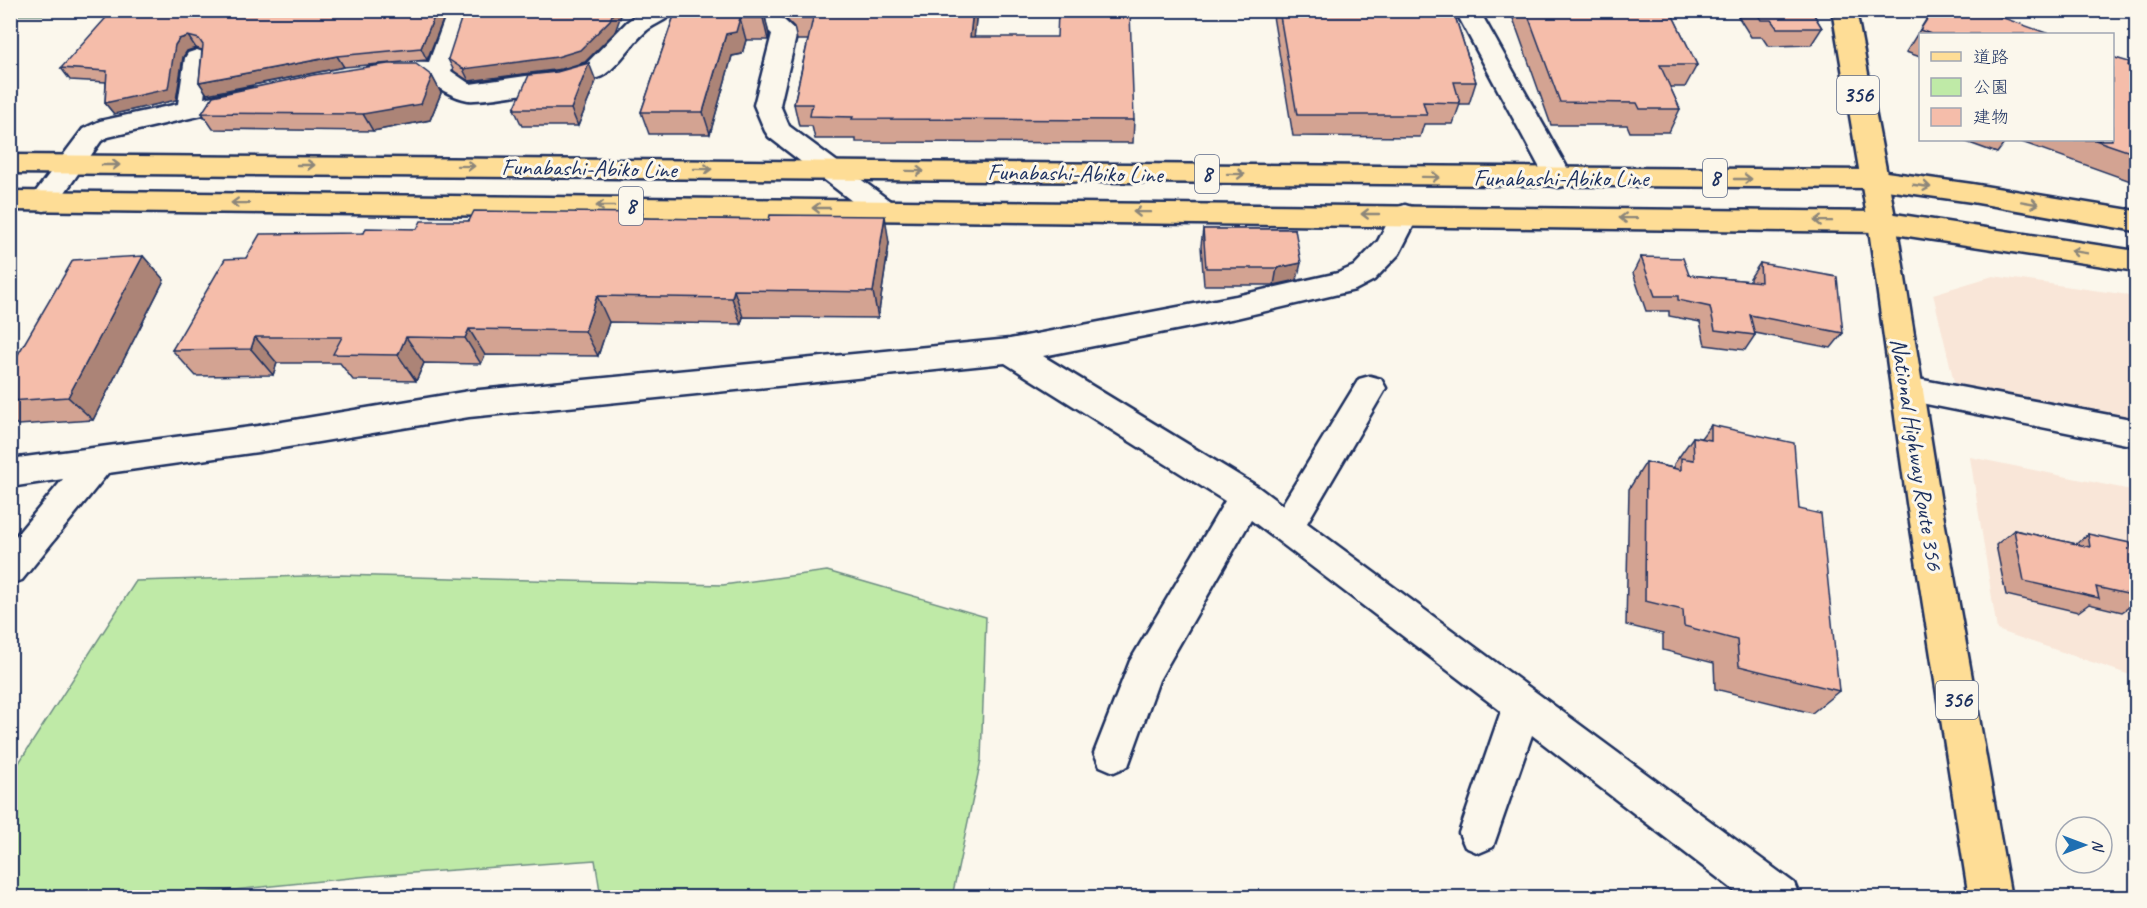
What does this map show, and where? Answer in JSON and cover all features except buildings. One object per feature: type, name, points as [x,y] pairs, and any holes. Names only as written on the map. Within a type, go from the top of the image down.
[{"type":"main road","name":"National Highway Route 356","points":[[1844,10],[1872,179],[1882,222],[1906,389],[1990,897]]},
{"type":"main road","name":"Funabashi-Abiko Line","points":[[10,164],[1872,179],[1972,193],[2136,221]]},
{"type":"main road","name":"Funabashi-Abiko Line","points":[[10,200],[1405,214],[1882,222],[2136,261]]},
{"type":"street","points":[[355,76],[397,70],[431,70],[458,90],[470,92],[564,80],[595,70],[636,27],[657,12],[664,10]]},
{"type":"street","points":[[758,10],[785,32],[767,105],[778,131],[879,208]]},
{"type":"street","points":[[1467,10],[1559,178]]},
{"type":"street","points":[[437,75],[458,14]]},
{"type":"street","points":[[190,108],[196,58]]},
{"type":"street","points":[[44,201],[92,135],[100,130],[278,90]]},
{"type":"street","points":[[10,473],[258,439],[469,404],[1010,351],[1236,307],[1345,282],[1364,273],[1389,246],[1405,214]]},
{"type":"street","points":[[1010,351],[1246,497],[1779,897]]},
{"type":"street","points":[[1286,528],[1370,388]]},
{"type":"street","points":[[1906,389],[2136,434]]},
{"type":"street","points":[[10,569],[99,460]]},
{"type":"street","points":[[1114,753],[1143,673],[1246,497]]},
{"type":"street","points":[[1479,833],[1522,706]]},
{"type":"shaded area","points":[[1993,276],[2136,296],[2136,424],[1956,390],[1933,294]]},
{"type":"shaded area","points":[[1970,457],[2136,491],[2136,677],[1997,630]]},
{"type":"green space","points":[[11,10],[193,11],[11,15]]},
{"type":"green space","points":[[827,571],[986,617],[981,760],[952,897],[601,897],[595,860],[370,876],[165,897],[11,897],[11,775],[136,581],[339,575],[723,585]]}]
